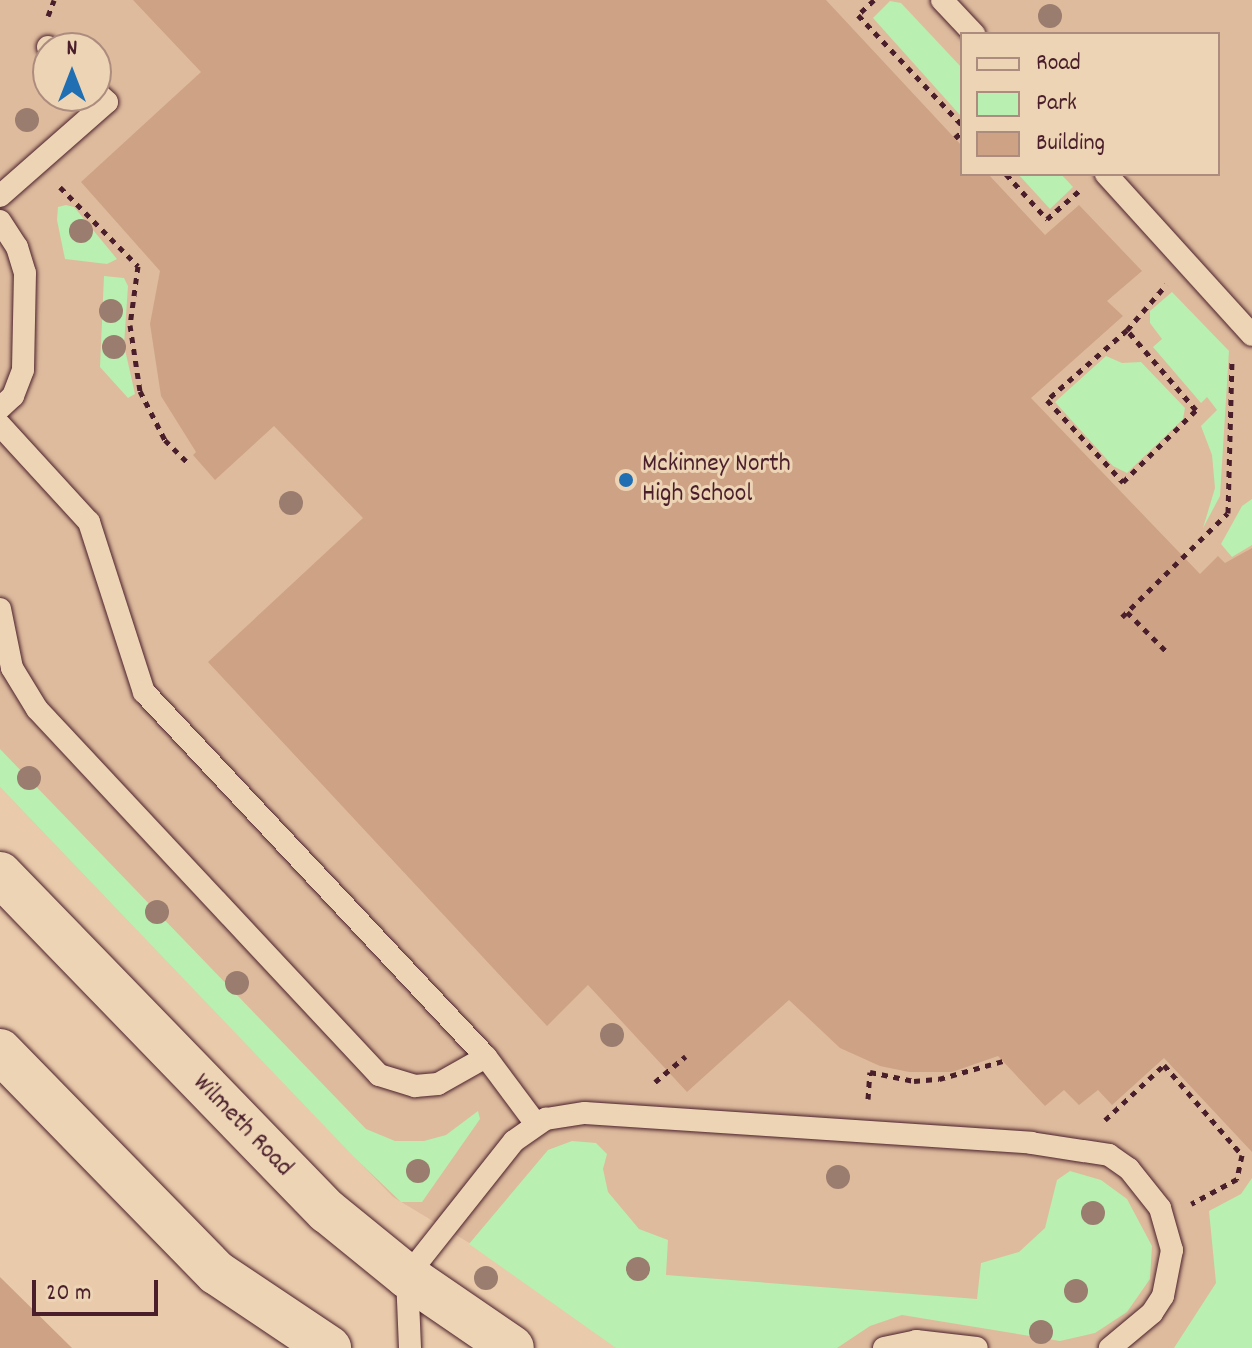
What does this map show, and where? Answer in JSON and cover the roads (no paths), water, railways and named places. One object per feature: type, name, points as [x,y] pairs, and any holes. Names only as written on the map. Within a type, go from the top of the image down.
[{"type":"main road","name":"Wilmeth Road","points":[[0,874],[286,1173],[407,1276],[512,1348]]},
{"type":"main road","points":[[0,1051],[217,1273],[329,1348]]},
{"type":"lane","points":[[942,0],[972,32]]},
{"type":"lane","points":[[0,196],[96,112]]},
{"type":"lane","points":[[1108,176],[1252,335]]},
{"type":"lane","points":[[0,221],[17,247],[25,273],[23,370],[13,396],[0,408]]},
{"type":"lane","points":[[0,425],[89,522],[144,692],[486,1057],[536,1124]]},
{"type":"lane","points":[[0,609],[12,668],[37,709],[379,1075],[415,1086],[438,1084],[486,1057]]},
{"type":"lane","points":[[410,1348],[407,1276],[514,1141],[536,1124],[585,1113],[1088,1148],[1129,1169],[1164,1218],[1171,1275],[1152,1313],[1110,1348]]},
{"type":"lane","points":[[884,1348],[916,1341],[977,1348]]},
{"type":"place","name":"Mckinney North High School","points":[[626,480]]}]
